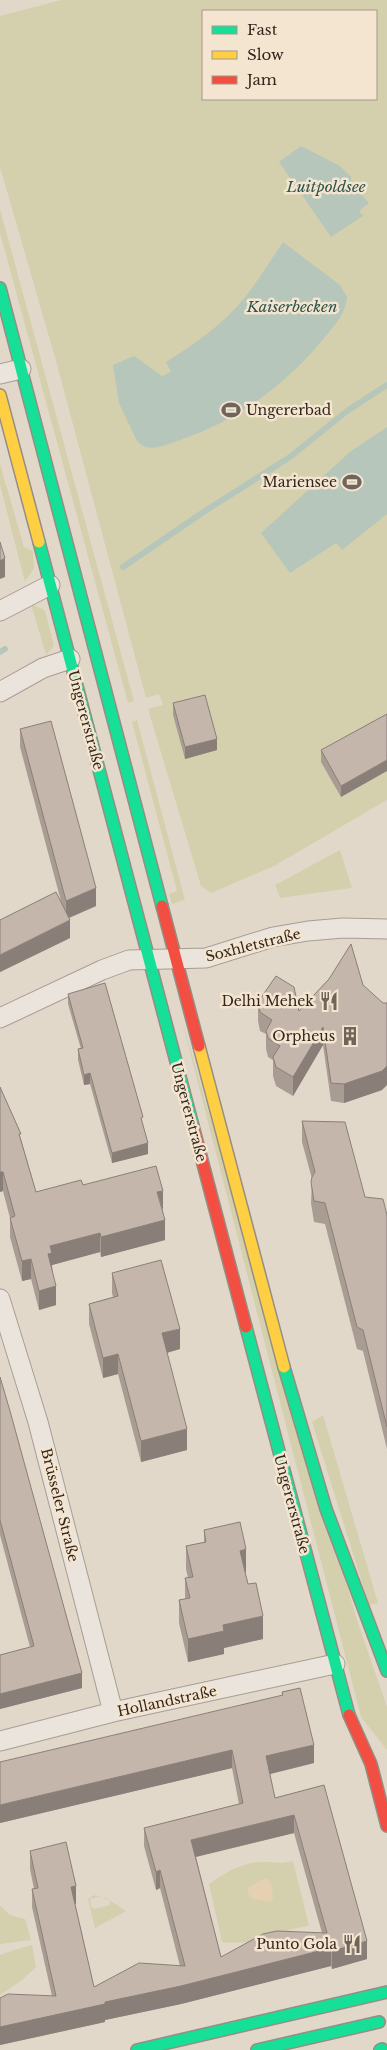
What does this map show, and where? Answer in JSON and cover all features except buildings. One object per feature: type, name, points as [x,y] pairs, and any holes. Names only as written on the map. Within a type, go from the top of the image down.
[{"type":"main road","name":"Ungererstraße","points":[[0,288],[308,1454],[334,1534],[387,1671]]},
{"type":"main road","name":"Ungererstraße","points":[[0,395],[350,1723],[371,1764],[387,1826]]},
{"type":"main road","points":[[137,2050],[387,1992]]},
{"type":"main road","points":[[257,2050],[379,2022]]},
{"type":"street","points":[[0,374],[21,369]]},
{"type":"street","points":[[0,611],[50,584]]},
{"type":"street","points":[[0,692],[43,668],[70,659]]},
{"type":"street","name":"Soxhletstraße","points":[[0,1018],[102,970],[129,960],[148,958],[206,958],[273,938],[308,931],[343,928],[387,929]]},
{"type":"street","name":"Brüsseler Straße","points":[[0,1300],[38,1422],[113,1712]]},
{"type":"street","name":"Hollandstraße","points":[[0,1741],[113,1712],[335,1664]]},
{"type":"shaded area","name":"Ungererbad","points":[[61,0],[387,0],[387,800],[274,866],[211,893],[201,886],[148,709],[163,705],[159,694],[146,698],[56,361],[0,167],[0,16]]},
{"type":"shaded area","points":[[0,209],[134,701],[128,703],[0,233]]},
{"type":"shaded area","points":[[0,464],[24,547],[33,551],[34,568],[25,582],[0,485]]},
{"type":"shaded area","points":[[31,604],[45,610],[54,646],[46,655]]},
{"type":"shaded area","points":[[137,720],[185,900],[172,904],[169,894],[177,891],[132,722]]},
{"type":"shaded area","points":[[340,850],[352,888],[280,898],[275,885]]},
{"type":"shaded area","points":[[181,1017],[357,1620],[387,1707],[387,1750],[361,1717]]},
{"type":"shaded area","points":[[323,1415],[378,1603],[369,1605],[312,1422]]},
{"type":"shaded area","points":[[293,1861],[309,1926],[295,1928],[256,1941],[242,1943],[222,1942],[209,1884],[228,1872],[250,1863]]},
{"type":"shaded area","points":[[95,1895],[99,1896],[90,1899],[91,1907],[94,1909],[110,1905],[110,1901],[102,1897],[106,1898],[126,1911],[95,1928],[88,1899]]},
{"type":"shaded area","points":[[0,1905],[10,1915],[25,1919],[31,1940],[0,1944]]},
{"type":"shaded area","points":[[32,1945],[36,1967],[21,1981],[0,1995],[0,1955]]},
{"type":"sand","points":[[263,1879],[268,1879],[272,1887],[273,1899],[270,1902],[252,1899],[248,1893],[248,1888]]},
{"type":"water","name":"Luitpoldsee","points":[[301,146],[340,166],[351,177],[351,182],[369,203],[359,211],[363,216],[331,237],[279,162]]},
{"type":"water","name":"Kaiserbecken","points":[[283,242],[340,285],[347,297],[345,308],[336,323],[294,370],[260,399],[241,411],[201,432],[168,444],[152,448],[142,445],[137,441],[119,403],[113,365],[134,356],[162,376],[171,372],[166,362],[199,340],[238,306]]},
{"type":"water","name":"Mariensee","points":[[387,427],[387,514],[342,550],[336,543],[290,573],[261,533],[351,451]]},
{"type":"waterway","points":[[123,567],[205,511],[290,457],[347,411],[387,385]]},
{"type":"waterway","points":[[0,652],[5,649]]},
{"type":"traffic: fast","points":[[0,288],[162,906]]},
{"type":"traffic: fast","points":[[39,542],[193,1126]]},
{"type":"traffic: fast","points":[[246,1327],[349,1715]]},
{"type":"traffic: fast","points":[[284,1367],[326,1509],[387,1671]]},
{"type":"traffic: fast","points":[[137,2050],[387,1992]]},
{"type":"traffic: fast","points":[[257,2050],[379,2022]]},
{"type":"traffic: slow","points":[[0,395],[39,542]]},
{"type":"traffic: slow","points":[[199,1046],[284,1367]]},
{"type":"traffic: jam","points":[[162,906],[199,1046]]},
{"type":"traffic: jam","points":[[193,1126],[246,1327]]},
{"type":"traffic: jam","points":[[349,1715],[371,1764],[387,1826]]},
{"type":"place","name":"Ungererbad","points":[[231,410]]},
{"type":"place","name":"Mariensee","points":[[352,482]]},
{"type":"place","name":"Delhi Mehek","points":[[329,1001]]},
{"type":"place","name":"Orpheus","points":[[350,1036]]},
{"type":"place","name":"Punto Gola","points":[[352,1944]]}]
